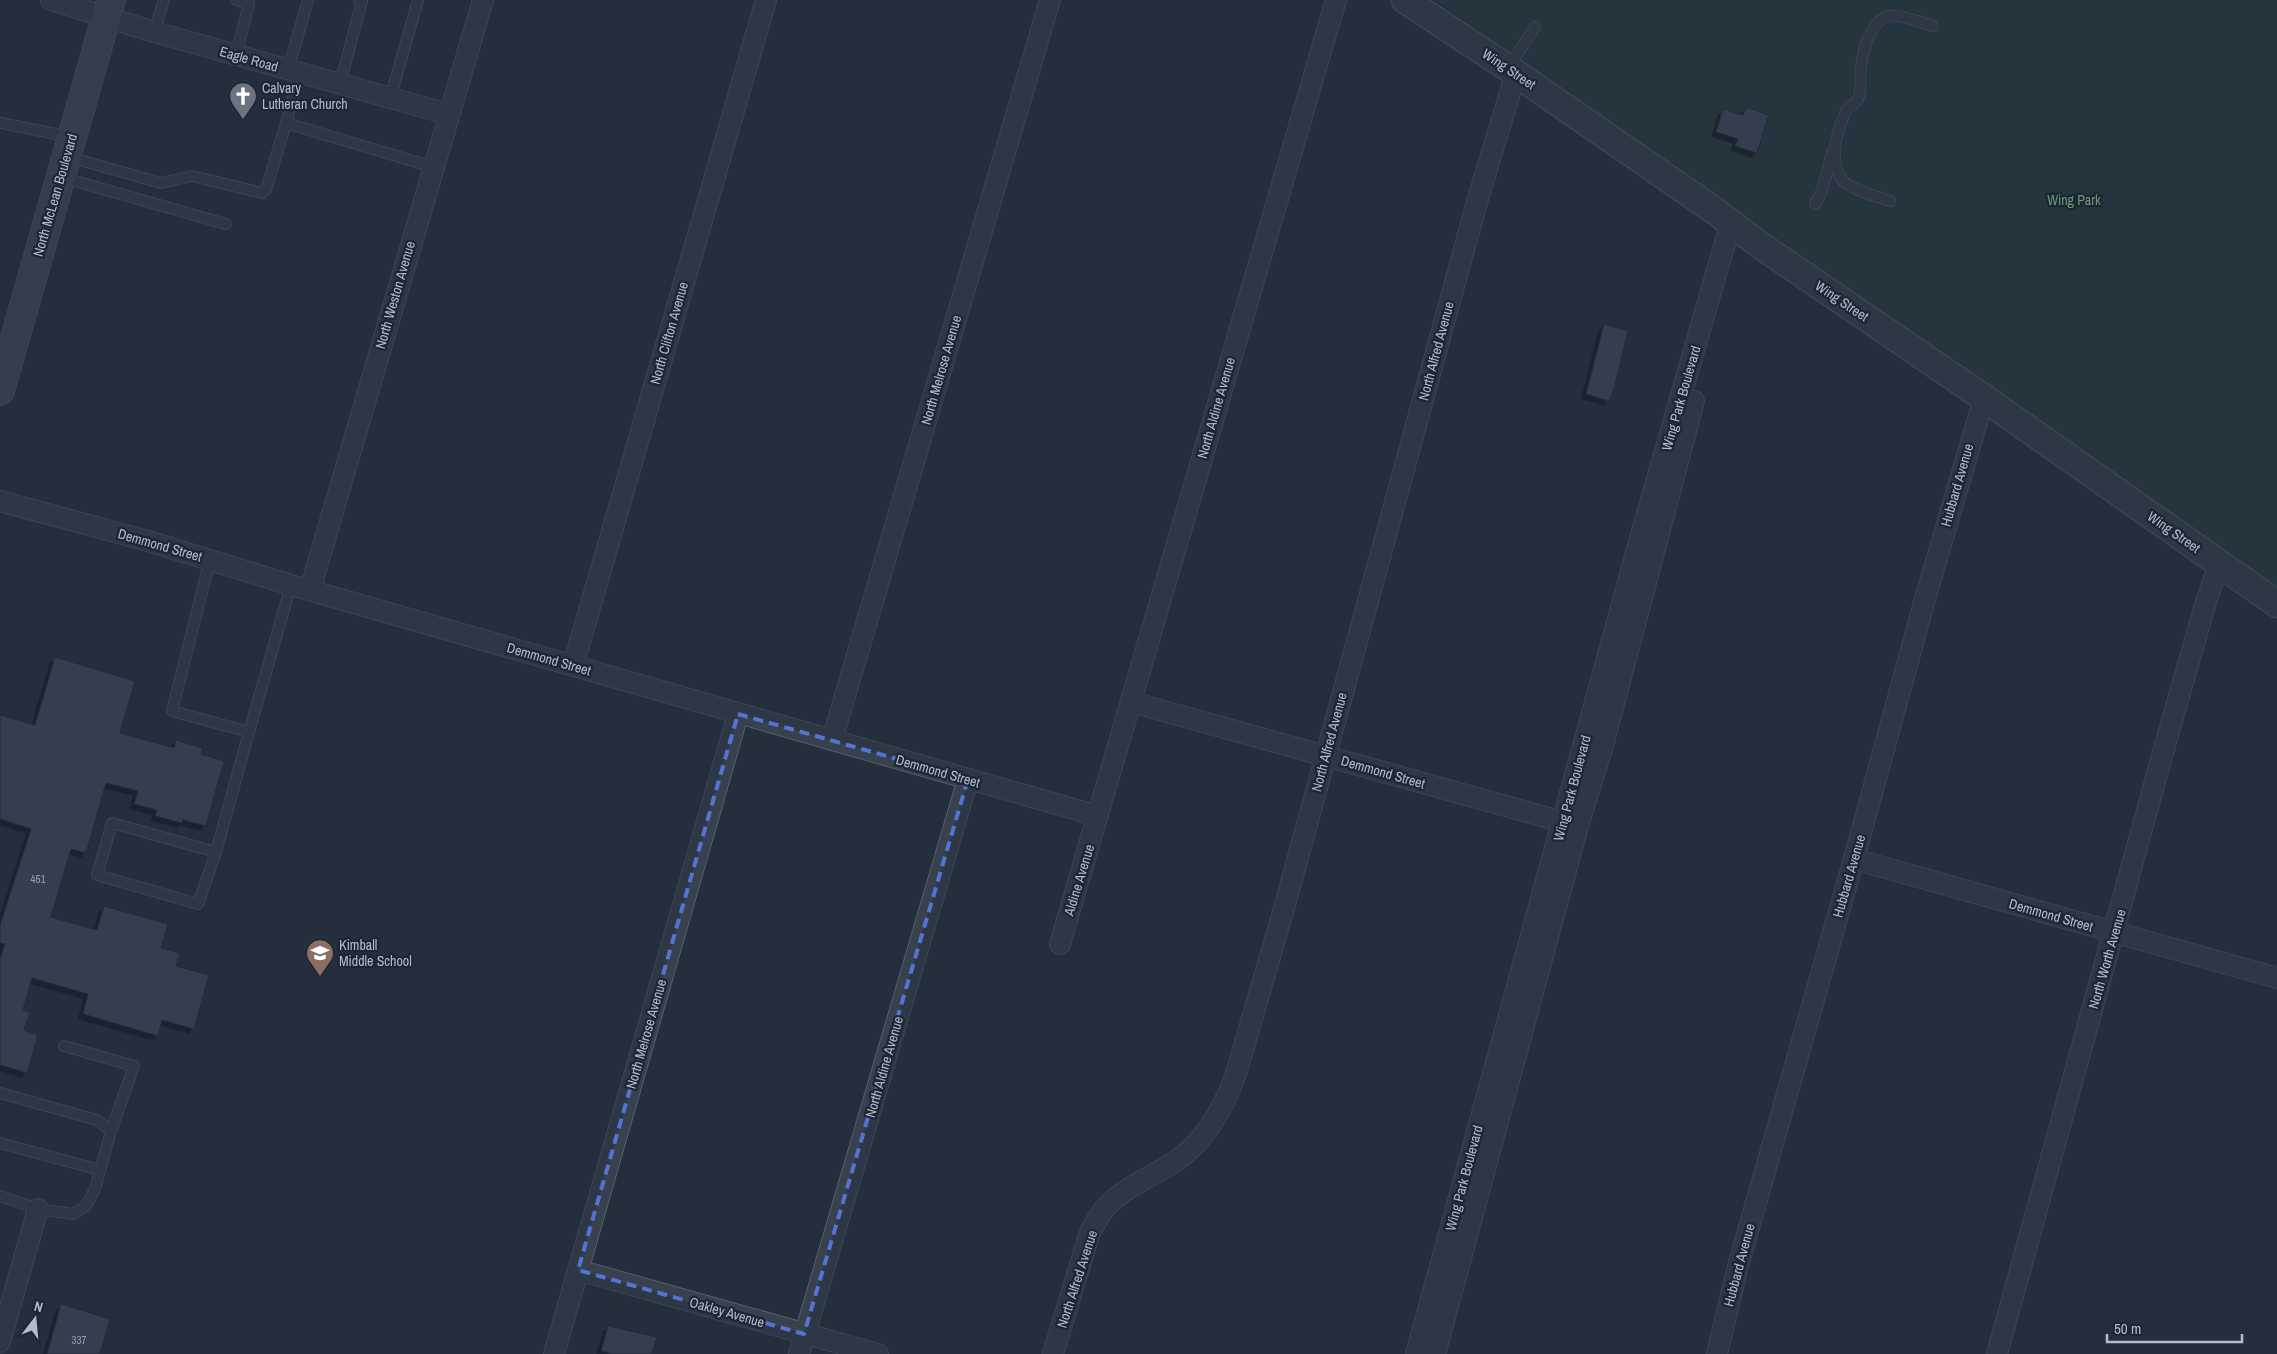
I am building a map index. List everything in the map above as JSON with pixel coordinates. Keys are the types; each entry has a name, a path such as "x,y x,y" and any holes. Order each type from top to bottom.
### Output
{"main road":[{"name":"North McLean Boulevard","path":"0,391 108,9"}],"street":[{"name":"Eagle Road","path":"51,0 108,9 154,32 448,114"},
{"name":"North Weston Avenue","path":"300,587 433,167 483,0"},
{"name":"North Clifton Avenue","path":"573,666 766,0"},
{"name":"North Melrose Avenue","path":"832,740 1050,0"},
{"name":"North Aldine Avenue","path":"1098,816 1336,0"},
{"name":"Wing Street","path":"1405,0 1512,70 2277,604"},
{"name":"North Alfred Avenue","path":"1053,1354 1084,1251 1098,1217 1120,1195 1184,1155 1209,1127 1229,1095 1285,905 1512,70"},
{"name":"Wing Park Boulevard","path":"1416,1354 1570,824 1602,749 1736,226"},
{"name":"Hubbard Avenue","path":"1718,1354 1738,1266 1854,859 1925,599 1984,398"},
{"name":"Demmond Street","path":"0,501 1098,816"},
{"name":"North Worth Avenue","path":"1997,1354 2190,657 2220,564"},
{"name":"Demmond Street","path":"1131,702 1570,824"},
{"name":"North Melrose Avenue","path":"554,1354 738,714"},
{"name":"North Aldine Avenue","path":"799,1354 968,779"},
{"name":"Aldine Avenue","path":"1060,944 1098,816"},
{"name":"Wing Park Boulevard","path":"1435,1354 1570,824"},
{"name":"Demmond Street","path":"1854,859 2277,978"},
{"path":"0,1342 38,1209"},
{"name":"Oakley Avenue","path":"578,1270 878,1354"}],"lane":[{"path":"154,32 164,0"},
{"path":"236,0 249,2 236,55"},
{"path":"65,156 161,183 192,176 262,193 266,190 286,123 308,0"},
{"path":"340,84 361,0"},
{"path":"390,99 418,0"},
{"path":"1815,204 1824,184 1834,141 1846,109 1857,101 1861,67 1870,34 1886,16 1933,26"},
{"path":"1512,70 1535,27"},
{"path":"0,123 65,156 226,224"},
{"path":"286,123 433,167"},
{"path":"1834,141 1836,168 1842,181 1890,201"},
{"path":"1824,184 1842,181"},
{"path":"210,560 172,710 249,732"},
{"path":"216,852 112,823 97,875 198,904 216,852 249,732 300,587"},
{"path":"0,1196 38,1209 73,1214 86,1206 95,1189 111,1131 134,1066 64,1046"},
{"path":"0,1092 98,1120 111,1131"},
{"path":"0,1143 100,1170"}],"highlighted area":[{"path":"738,714 968,779 804,1334 578,1270"}],"green space":[{"name":"Wing Park","path":"1435,0 2277,0 2277,587"}],"building":[{"path":"1746,107 1769,115 1757,153 1735,146 1738,139 1716,132 1723,109 1743,115"},
{"path":"1604,324 1628,331 1614,389 1609,401 1586,394"},
{"path":"55,657 135,681 120,733 174,748 176,740 203,748 201,754 224,761 206,826 183,820 182,823 155,816 157,810 134,804 138,791 106,783 86,853 71,849 51,917 97,930 104,906 168,924 161,948 180,953 176,966 209,975 194,1029 162,1020 158,1036 83,1014 88,994 32,978 23,1010 30,1012 24,1030 38,1035 27,1073 0,1065 0,959 5,944 0,943 0,925 31,829 0,819 0,715 35,725"},
{"path":"61,1304 110,1319 100,1354 47,1354"},
{"path":"608,1326 657,1337 652,1354 611,1354 601,1351"}],"place":[{"name":"Calvary Lutheran Church","path":"243,120"},
{"name":"Kimball Middle School","path":"320,977"}]}
